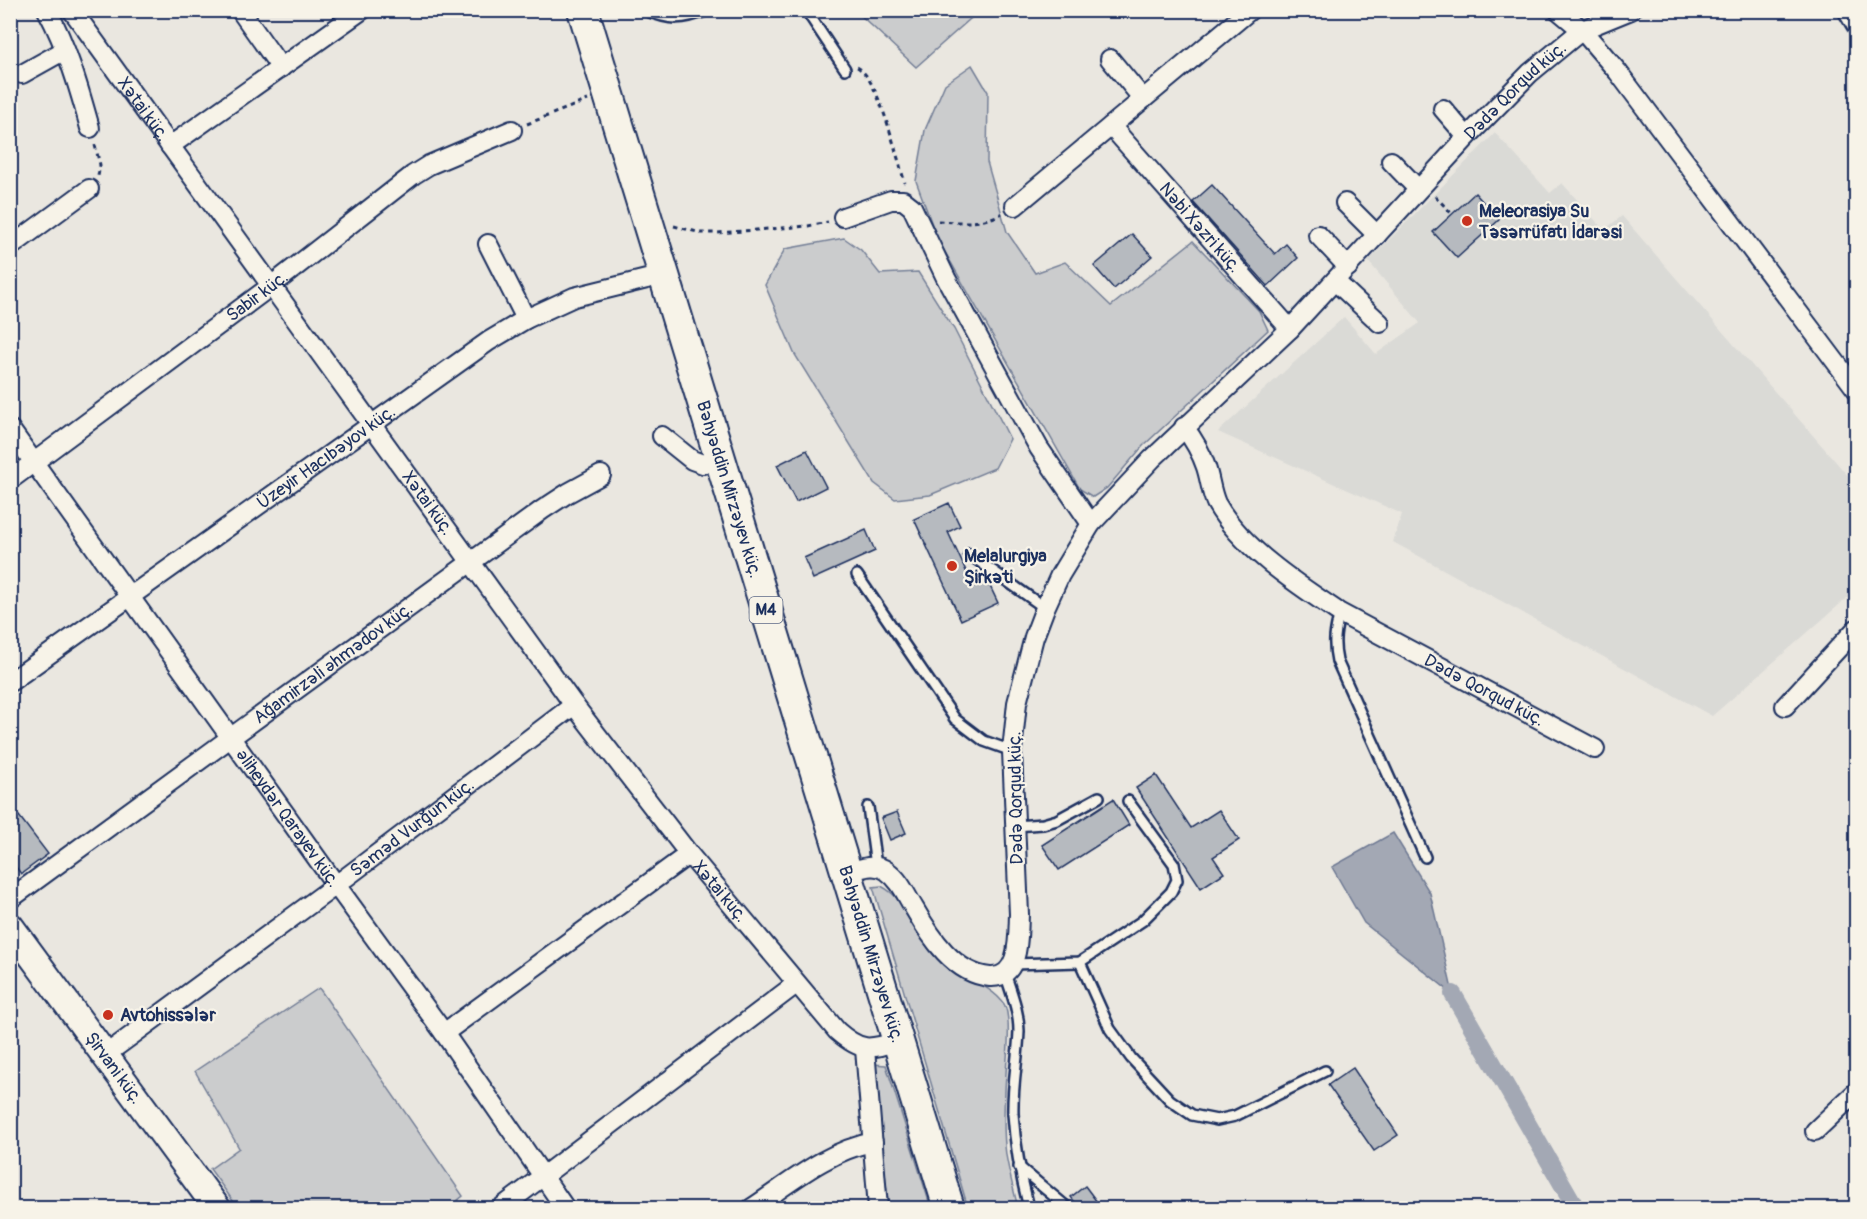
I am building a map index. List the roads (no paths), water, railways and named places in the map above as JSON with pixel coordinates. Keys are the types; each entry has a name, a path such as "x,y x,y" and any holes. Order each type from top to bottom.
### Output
{"highway":[{"name":"Bəhyəddin Mirzəyev küç.","path":"583,10 949,1209"}],"main road":[{"name":"Şirvani küç.","path":"10,926 212,1206"}],"street":[{"path":"47,10 80,91 90,128"},
{"name":"Xətai küç.","path":"72,10 573,705 689,854 796,984 837,1031 857,1046 865,1049"},
{"path":"240,10 280,68"},
{"path":"1015,206 1250,10"},
{"path":"1558,10 1582,30"},
{"path":"1582,30 1595,10"},
{"path":"1582,30 1631,10"},
{"path":"170,146 362,11"},
{"name":"Dədə Qorqud küç.","path":"1009,969 1017,946 1019,914 1012,751 1017,703 1034,637 1060,575 1092,524 1126,485 1184,427 1234,384 1290,329 1421,186 1530,73 1582,30 1618,72 1857,389"},
{"path":"22,74 65,50"},
{"path":"1110,60 1143,99"},
{"path":"1443,109 1467,137"},
{"name":"Nəbi Xəzri küç.","path":"1111,126 1290,329"},
{"name":"Sabir küç.","path":"10,480 271,286 413,175 429,165 512,130"},
{"path":"1391,161 1421,186"},
{"path":"10,247 89,189"},
{"path":"843,217 891,200 903,200 912,207 946,278 1040,448 1092,524"},
{"path":"1345,203 1377,235"},
{"path":"1318,235 1348,267"},
{"path":"488,244 526,319"},
{"name":"Üzeyir Hacıbəyov küç.","path":"10,682 489,341 526,319 574,297 663,275"},
{"path":"1335,281 1380,323"},
{"name":"Dədə Qorqud küç.","path":"1184,427 1197,443 1206,465 1215,501 1229,523 1254,549 1340,613 1595,749"},
{"name":"Əliheydər Qarayev küç.","path":"10,429 444,1032 565,1209"},
{"path":"662,436 692,460 703,464 720,461"},
{"name":"Ağamirzəli Əhmədov küç.","path":"10,899 551,504 601,476"},
{"path":"1785,705 1857,629"},
{"name":"Səməd Vurğun küç.","path":"105,1055 336,885 573,705"},
{"path":"444,1032 689,854"},
{"path":"847,872 876,866 886,870 899,882 938,945 954,961 983,976 995,977 1009,969"},
{"path":"501,1209 796,984"},
{"path":"878,1209 865,1049 898,1041"},
{"path":"1815,1131 1857,1092"},
{"path":"752,1209 832,1156 852,1146 873,1142"}],"lane":[{"path":"645,10 668,18 684,19 708,10"},
{"path":"806,10 843,67"},
{"path":"969,554 1045,608"},
{"path":"857,575 955,719 984,741 1012,751"},
{"path":"1340,613 1335,630 1334,646 1337,661 1425,857"},
{"path":"1015,826 1043,824 1058,820 1099,797"},
{"path":"1029,1209 1019,1167 1013,1113 1014,1067 1019,1032 1009,969 1080,962 1142,921 1171,892 1177,880 1174,864 1128,801"},
{"path":"868,807 876,866"},
{"path":"1080,962 1110,1029 1131,1058 1170,1100 1192,1115 1217,1120 1235,1116 1325,1071"},
{"path":"1019,1167 1068,1209"}],"waterway":[{"path":"1453,994 1576,1208"}],"place":[{"name":"Meleorasiya Su Təsərrüfatı İdarəsi","path":"1467,221"},
{"name":"Melalurgiya Şirkəti","path":"952,566"},
{"name":"Avtohissələr","path":"108,1015"}]}
